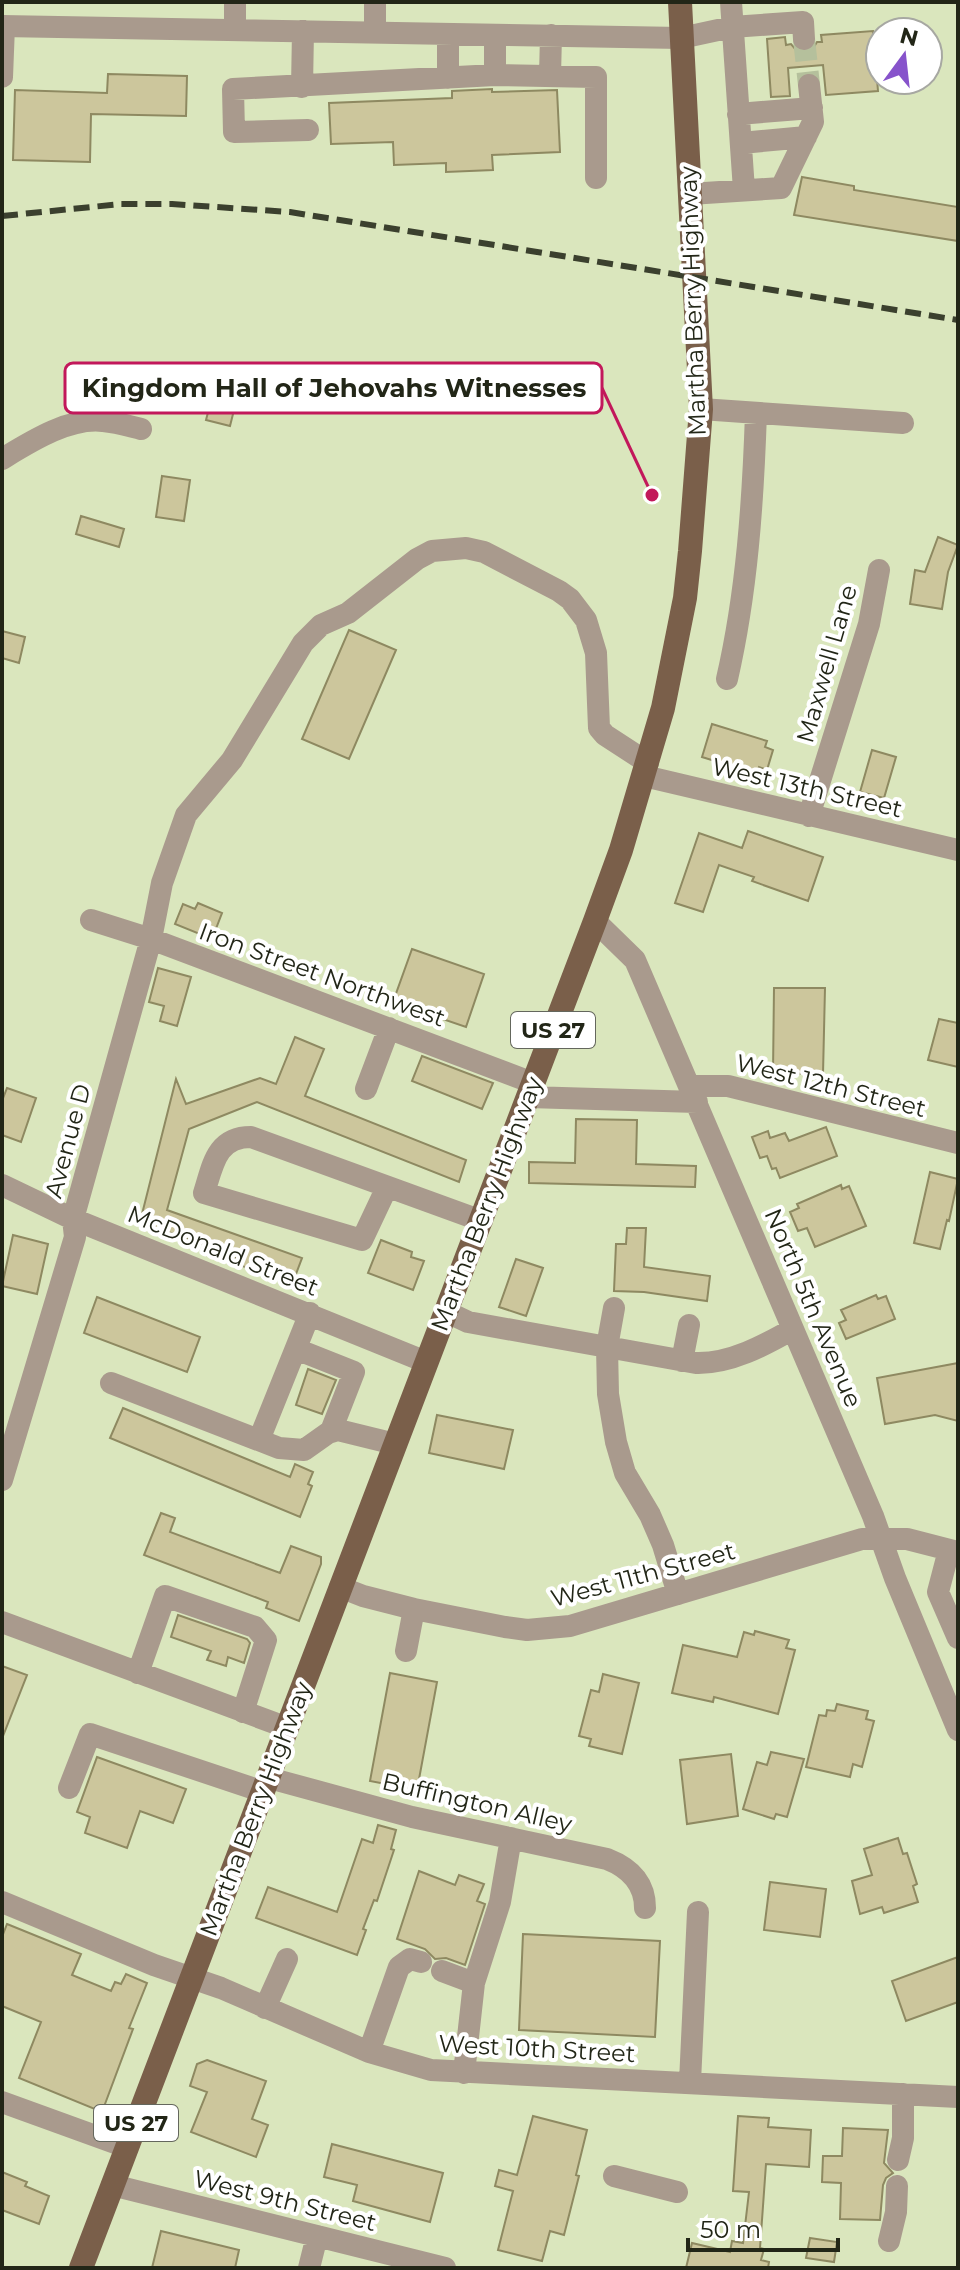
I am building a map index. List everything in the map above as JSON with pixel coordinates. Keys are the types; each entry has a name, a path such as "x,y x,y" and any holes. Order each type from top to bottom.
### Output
{"main road":[{"name":"Martha Berry Highway","path":"81,2268 595,921 621,850 663,708 685,598 701,409 680,2"}],"street":[{"path":"235,2 235,30"},
{"path":"375,2 375,32"},
{"path":"731,2 744,190"},
{"path":"2,77 3,26 681,38 732,27 803,22 804,39"},
{"path":"302,87 303,31"},
{"path":"448,34 448,78"},
{"path":"495,35 495,75"},
{"path":"550,76 551,35"},
{"path":"308,130 234,132 233,89 495,75 596,77 596,178"},
{"path":"690,194 781,188 813,122 809,85"},
{"path":"738,114 812,108"},
{"path":"741,143 806,137"},
{"path":"701,409 903,423"},
{"path":"727,679 736,640 743,583 756,413"},
{"path":"2,459 29,442 75,424 102,421 141,429"},
{"name":"West 13th Street","path":"186,815 232,760 303,643 321,625 348,613 417,559 432,551 475,550 544,581 570,599 586,620 592,636 597,668 599,728 646,769 809,816 958,850"},
{"name":"Maxwell Lane","path":"809,816 869,624 879,570"},
{"name":"Avenue D","path":"2,1480 75,1237 73,1219 151,939 162,883 186,815"},
{"name":"Iron Street Northwest","path":"91,920 151,939 389,1028 531,1090 694,1094"},
{"name":"North 5th Avenue","path":"595,921 635,960 793,1329 958,1730"},
{"path":"366,1089 389,1028"},
{"name":"West 12th Street","path":"694,1094 728,1086 958,1143"},
{"path":"387,1187 362,1240 204,1193 219,1152 227,1141 251,1137 482,1221"},
{"name":"McDonald Street","path":"2,1185 73,1219 426,1362"},
{"path":"614,1308 607,1347 608,1394 616,1442 625,1473 654,1525 678,1594"},
{"path":"447,1312 468,1322 682,1361 709,1363 771,1342 793,1329"},
{"path":"259,1440 310,1313"},
{"path":"682,1361 689,1325"},
{"path":"296,1349 354,1372 331,1431"},
{"path":"111,1383 279,1448 304,1450 331,1431 338,1430 395,1444"},
{"name":"West 11th Street","path":"340,1587 414,1609 527,1630 570,1626 862,1539 907,1539 954,1551"},
{"path":"954,1551 938,1592 958,1638"},
{"path":"138,1673 165,1596 255,1627 266,1640 243,1712"},
{"path":"406,1651 414,1609"},
{"path":"2,1622 288,1728"},
{"name":"Buffington Alley","path":"69,1788 90,1734 266,1785 616,1862 636,1878 645,1892 645,1908"},
{"path":"464,2073 474,1983 500,1902 511,1838"},
{"name":"West 10th Street","path":"2,1902 369,2052 411,2066 464,2073 958,2097"},
{"path":"690,2082 698,1912"},
{"path":"265,2008 287,1959"},
{"path":"369,2052 399,1967 410,1959 474,1983"},
{"path":"898,2160 903,2138 903,2094"},
{"path":"2,2102 126,2147"},
{"path":"614,2176 677,2192"},
{"name":"West 9th Street","path":"112,2185 317,2236 406,2263 445,2268"},
{"path":"889,2241 896,2212 897,2186"},
{"path":"309,2268 317,2236"}],"building":[{"path":"864,32 864,92 826,95 823,65 788,68 790,96 771,97 767,39 785,37 786,45 791,44 797,51 806,53 817,42 822,42 821,35"},
{"path":"108,74 187,76 186,116 91,114 90,162 13,160 15,90 107,93"},
{"path":"492,89 492,92 557,90 560,152 492,155 493,170 446,172 446,163 394,165 393,142 331,144 329,103 452,98 452,91"},
{"path":"802,177 854,186 854,190 958,207 958,241 794,215"},
{"path":"212,397 236,402 230,426 206,420"},
{"path":"162,476 190,480 184,521 156,517"},
{"path":"81,516 124,529 119,547 76,534"},
{"path":"938,537 958,545 948,572 942,609 910,604 915,570 925,572"},
{"path":"349,630 396,650 349,759 302,739"},
{"path":"2,631 25,637 19,663 2,658"},
{"path":"712,724 767,741 765,747 773,750 767,770 759,767 757,774 702,757"},
{"path":"872,750 896,757 884,798 860,792"},
{"path":"748,831 823,857 808,901 752,881 754,877 719,865 703,912 675,903 699,833 742,848"},
{"path":"198,903 222,913 212,939 175,924 183,904 195,909"},
{"path":"412,949 484,974 466,1027 393,1002"},
{"path":"158,968 191,977 177,1026 160,1021 164,1006 149,1002"},
{"path":"774,988 825,988 823,1074 773,1073"},
{"path":"939,1019 958,1023 958,1067 928,1060"},
{"path":"295,1037 324,1049 305,1096 466,1160 459,1182 257,1102 189,1129 167,1210 302,1258 293,1282 255,1267 254,1270 233,1263 236,1256 140,1222 176,1079 186,1104 260,1078 276,1084"},
{"path":"422,1056 493,1083 482,1109 412,1081"},
{"path":"7,1088 36,1098 21,1142 2,1135 2,1101"},
{"path":"576,1119 637,1120 636,1164 696,1166 695,1187 529,1183 529,1162 575,1163"},
{"path":"826,1127 837,1156 780,1178 767,1156 760,1158 752,1137 768,1131 770,1138 785,1133 789,1141"},
{"path":"930,1172 958,1179 940,1249 914,1243"},
{"path":"841,1185 842,1189 849,1186 866,1226 815,1247 807,1228 798,1231 790,1212 799,1208 797,1204"},
{"path":"627,1228 646,1228 644,1267 710,1276 707,1301 614,1291 616,1244 626,1244"},
{"path":"13,1235 48,1244 37,1294 2,1286"},
{"path":"381,1240 412,1252 411,1257 424,1261 413,1290 368,1273"},
{"path":"516,1259 543,1268 526,1316 499,1307"},
{"path":"876,1295 878,1299 886,1296 895,1319 846,1339 839,1323 846,1320 841,1310"},
{"path":"97,1297 200,1337 187,1372 84,1333"},
{"path":"958,1363 958,1421 935,1415 885,1424 877,1378"},
{"path":"308,1369 336,1380 322,1414 296,1405"},
{"path":"123,1408 290,1477 295,1464 313,1472 308,1484 312,1486 300,1517 110,1438"},
{"path":"437,1415 513,1430 504,1469 429,1453"},
{"path":"161,1513 175,1518 170,1532 280,1573 291,1546 321,1557 299,1621 266,1608 268,1602 144,1555"},
{"path":"178,1615 247,1639 250,1643 244,1663 228,1657 226,1666 207,1660 211,1651 171,1637"},
{"path":"755,1631 789,1640 786,1648 795,1650 778,1714 714,1697 713,1702 672,1693 683,1645 737,1657 744,1632 754,1635"},
{"path":"2,1666 27,1675 3,1736 2,1736"},
{"path":"390,1673 437,1682 417,1790 370,1781"},
{"path":"603,1674 639,1683 622,1754 589,1746 591,1739 579,1736 591,1690 599,1692"},
{"path":"837,1704 868,1711 866,1719 874,1721 862,1767 853,1764 850,1777 806,1767 819,1715 826,1716 827,1710 835,1711"},
{"path":"771,1752 804,1759 787,1817 776,1814 774,1819 743,1809 757,1762 767,1765"},
{"path":"731,1754 738,1816 687,1824 680,1760"},
{"path":"97,1757 186,1789 173,1823 140,1811 127,1848 85,1833 90,1817 77,1812"},
{"path":"378,1825 396,1830 391,1849 394,1850 377,1901 374,1900 363,1929 366,1930 357,1955 256,1918 268,1887 337,1912 362,1839 373,1843"},
{"path":"898,1838 903,1854 907,1853 917,1884 913,1886 918,1902 884,1913 882,1907 860,1914 852,1881 872,1875 864,1849"},
{"path":"419,1871 455,1885 459,1875 484,1884 477,1901 485,1904 465,1965 446,1958 435,1959 425,1949 397,1939"},
{"path":"770,1882 826,1889 820,1937 764,1930"},
{"path":"7,1924 81,1954 72,1975 111,1991 115,1982 121,1984 126,1974 147,1983 102,2112 19,2078 41,2022 2,2006 2,1937"},
{"path":"523,1934 660,1941 655,2037 519,2030"},
{"path":"958,1957 958,2002 906,2021 892,1981"},
{"path":"207,2060 266,2081 252,2119 268,2125 256,2157 191,2132 207,2092 190,2086 197,2064"},
{"path":"533,2116 587,2130 564,2235 550,2231 542,2261 498,2250 513,2191 495,2186 499,2170 517,2175"},
{"path":"738,2116 769,2118 768,2127 811,2130 809,2167 766,2164 760,2248 764,2249 761,2260 769,2262 768,2268 686,2268 692,2243 730,2252 732,2241 743,2243 749,2192 733,2191"},
{"path":"843,2128 888,2130 884,2163 893,2173 883,2185 880,2220 840,2219 841,2183 822,2182 823,2156 842,2156"},
{"path":"332,2144 443,2173 430,2222 353,2201 357,2185 324,2177"},
{"path":"2,2172 27,2182 25,2186 49,2196 39,2224 2,2210"},
{"path":"161,2231 239,2250 235,2268 152,2268"},
{"path":"810,2238 837,2242 834,2262 806,2258"}],"tunnel":[{"path":"804,39 809,85"}],"railway":[{"path":"2,216 121,204 172,204 290,212 958,320"}],"place":[{"name":"Kingdom Hall of Jehovahs Witnesses","path":"652,495"}]}
